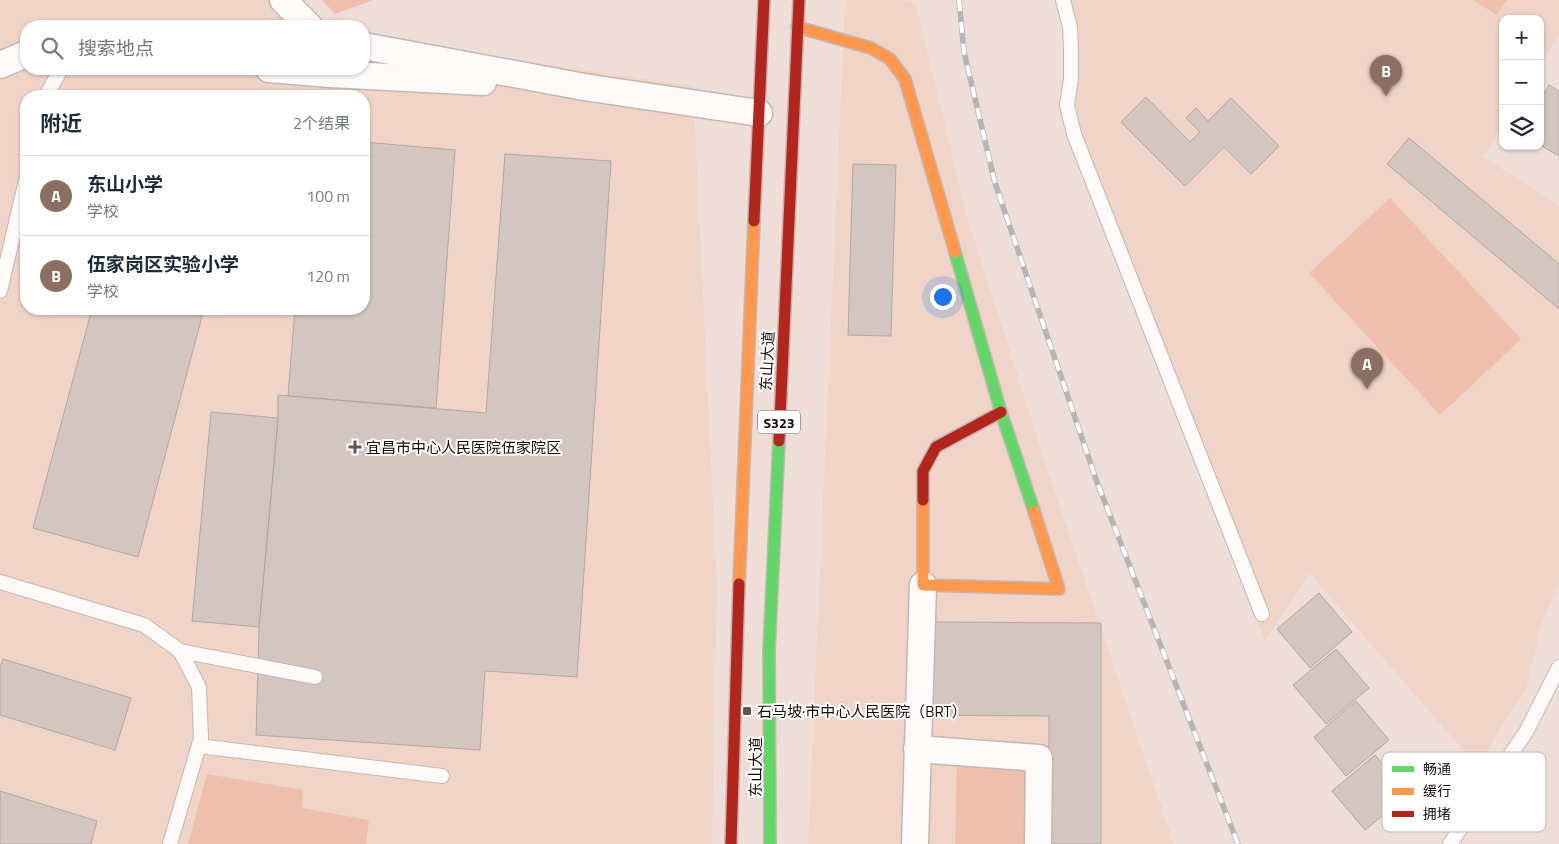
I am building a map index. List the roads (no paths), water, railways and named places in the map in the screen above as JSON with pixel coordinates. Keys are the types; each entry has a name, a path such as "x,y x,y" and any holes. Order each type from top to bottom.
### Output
{"main road":[{"name":"东山大道","path":"731,844 736,649 764,0"},
{"name":"东山大道","path":"770,844 769,650 799,0"},
{"path":"753,6 763,18"},
{"path":"797,27 871,48 890,59 905,79 1001,412 1059,589 923,585 924,471 936,447 1001,412"}],"street":[{"path":"283,0 303,20"},
{"path":"370,47 584,87 759,113"},
{"path":"0,66 20,57"},
{"path":"350,75 584,87"},
{"path":"915,844 923,585"},
{"path":"917,749 1039,758 1038,844"}],"lane":[{"path":"1063,0 1070,26 1071,79 1067,105 1074,134 1262,614"},
{"path":"49,90 58,75"},
{"path":"0,291 20,206"},
{"path":"0,582 144,625 180,651 316,677"},
{"path":"170,844 201,738 199,687 180,651"},
{"path":"1512,752 1526,732 1559,667"},
{"path":"199,746 442,776"},
{"path":"1450,844 1458,832"}],"railway":[{"path":"959,0 964,52 995,183 1097,482 1238,844"}],"place":[{"name":"伍家岗区实验小学","path":"1386,96"},
{"name":"东山小学","path":"1367,389"},
{"name":"宜昌市中心人民医院伍家院区","path":"355,447"},
{"name":"石马坡·市中心人民医院（BRT）","path":"747,711"}]}
